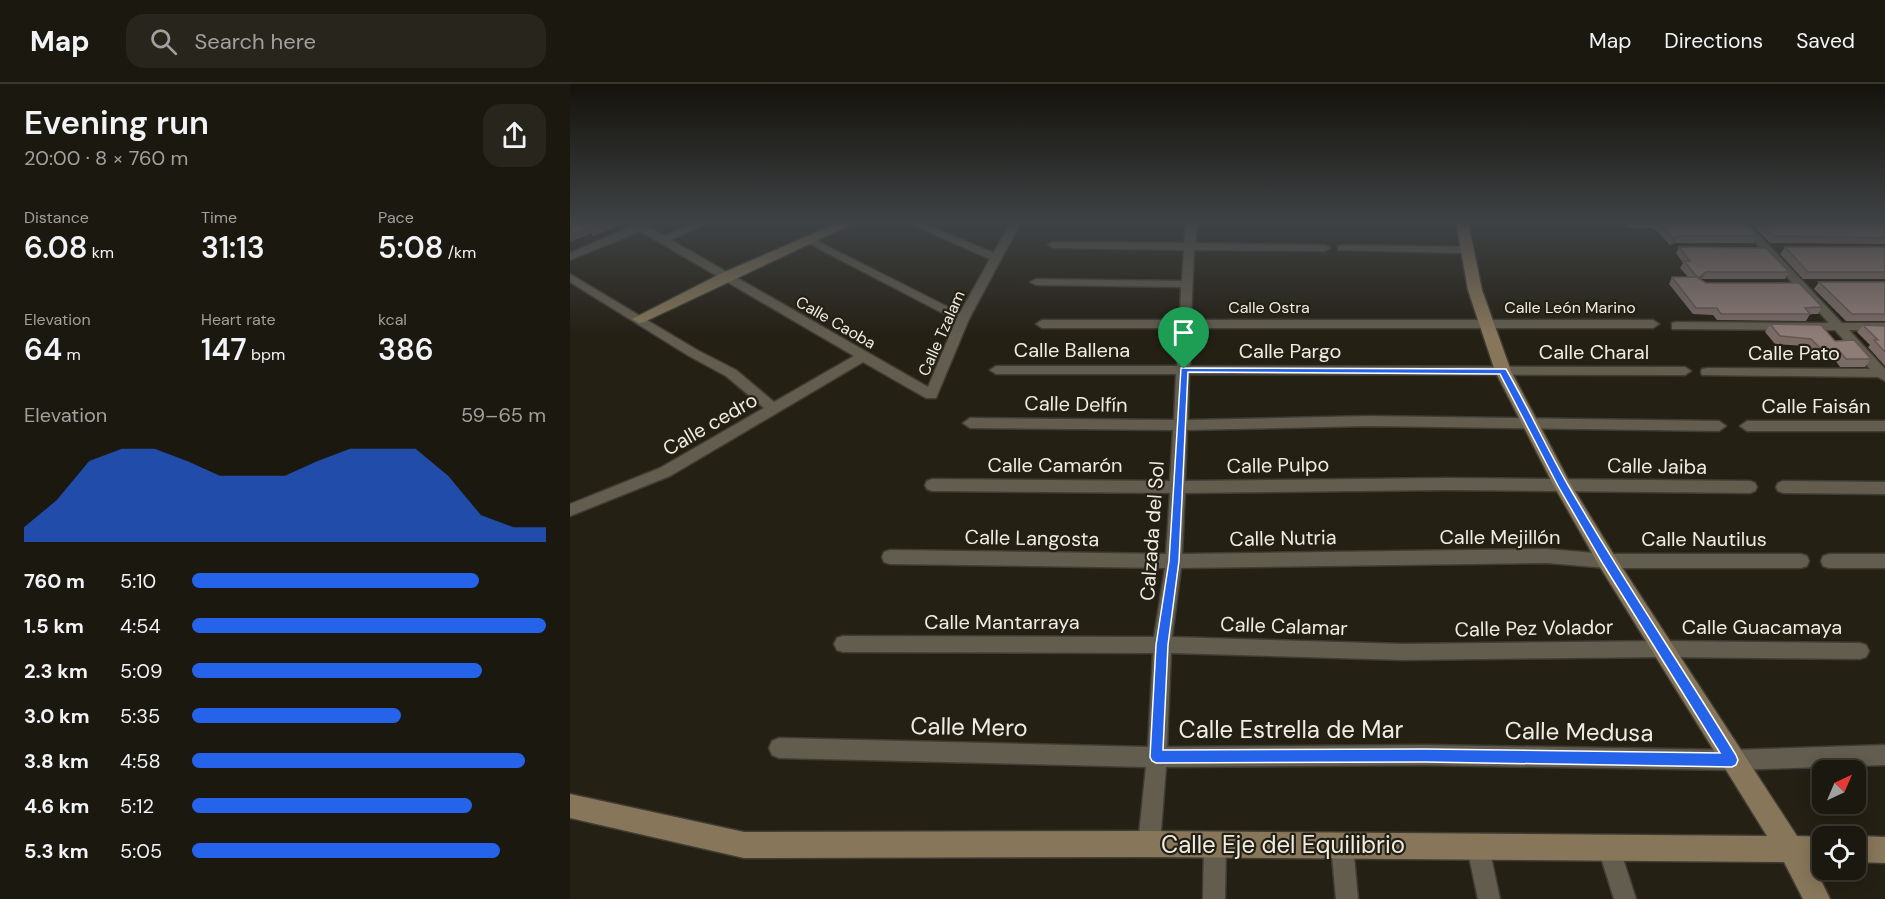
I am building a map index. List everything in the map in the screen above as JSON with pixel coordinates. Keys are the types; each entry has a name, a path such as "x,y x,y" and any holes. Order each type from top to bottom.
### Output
{"street":[{"name":"Calle Caoba","path":"697,260 931,395"},
{"path":"639,319 766,260"},
{"path":"847,260 963,319"},
{"name":"Calle Tzalam","path":"931,395 963,319 993,260"},
{"name":"Calzada del Sol","path":"1149,844 1162,645 1174,561 1188,260"},
{"path":"1468,260 1475,290 1503,371 1563,486 1607,561 1665,649 1732,760 1791,849 1816,899"},
{"path":"1780,260 1793,285 1838,326 1884,374"},
{"path":"570,277 730,373 774,409"},
{"path":"1036,282 1187,284"},
{"path":"1793,285 1820,285"},
{"name":"Calle León Marino","path":"1352,323 1653,324"},
{"name":"Calle Ostra","path":"1042,324 1352,323"},
{"path":"1676,326 1885,327"},
{"name":"Calle cedro","path":"570,510 666,472 862,357"},
{"name":"Calle Pargo","path":"1184,369 1503,371"},
{"name":"Calle Ballena","path":"996,370 1184,369"},
{"name":"Calle Charal","path":"1503,371 1685,371"},
{"name":"Calle Pato","path":"1707,372 1884,374"},
{"name":"Calle Delfín","path":"970,423 1181,425 1369,421 1719,426"},
{"name":"Calle Faisán","path":"1747,426 1885,426"},
{"name":"Calle Pulpo","path":"1177,487 1380,484 1563,486"},
{"name":"Calle Camarón","path":"932,485 1177,487"},
{"name":"Calle Jaiba","path":"1563,486 1750,488"},
{"path":"1783,487 1885,488"},
{"name":"Calle Langosta","path":"890,556 1174,561"},
{"name":"Calle Mejillón","path":"1392,558 1547,556 1607,561"},
{"name":"Calle Nutria","path":"1174,561 1392,558"},
{"name":"Calle Nautilus","path":"1607,561 1801,561"},
{"path":"1829,561 1885,561"},
{"name":"Calle Mantarraya","path":"843,644 1162,645"},
{"name":"Calle Calamar","path":"1162,645 1404,652"},
{"name":"Calle Guacamaya","path":"1665,649 1860,651"},
{"name":"Calle Pez Volador","path":"1404,652 1665,649"},
{"name":"Calle Mero","path":"779,748 1156,757"},
{"name":"Calle Estrella de Mar","path":"1156,757 1425,755"},
{"name":"Calle Medusa","path":"1425,755 1732,760 1885,755"},
{"name":"Calle Eje del Equilibrio","path":"570,806 744,845 1149,844 1812,849"},
{"path":"1214,899 1215,845"},
{"path":"1342,846 1347,899"},
{"path":"1478,847 1489,899"},
{"path":"1609,848 1625,899"},
{"path":"1866,849 1885,850"}],"building":[{"path":"1778,260 1789,272 1706,272 1698,278 1706,283 1799,283 1822,307 1805,308 1810,314 1721,314 1717,308 1696,308 1672,277 1697,277 1684,261"},
{"path":"1797,260 1885,260 1885,272 1808,272"},
{"path":"1819,282 1885,282 1885,314 1852,314"},
{"path":"1770,324 1821,325 1835,341 1854,340 1871,359 1846,359 1841,353 1825,353 1811,339 1780,336"},
{"path":"1863,325 1885,326 1885,352 1874,340 1878,340"}],"route":[{"path":"1184,369 1503,371 1563,486 1607,561 1665,649 1732,760 1425,755 1156,757 1162,645 1174,561 1184,369"}]}
